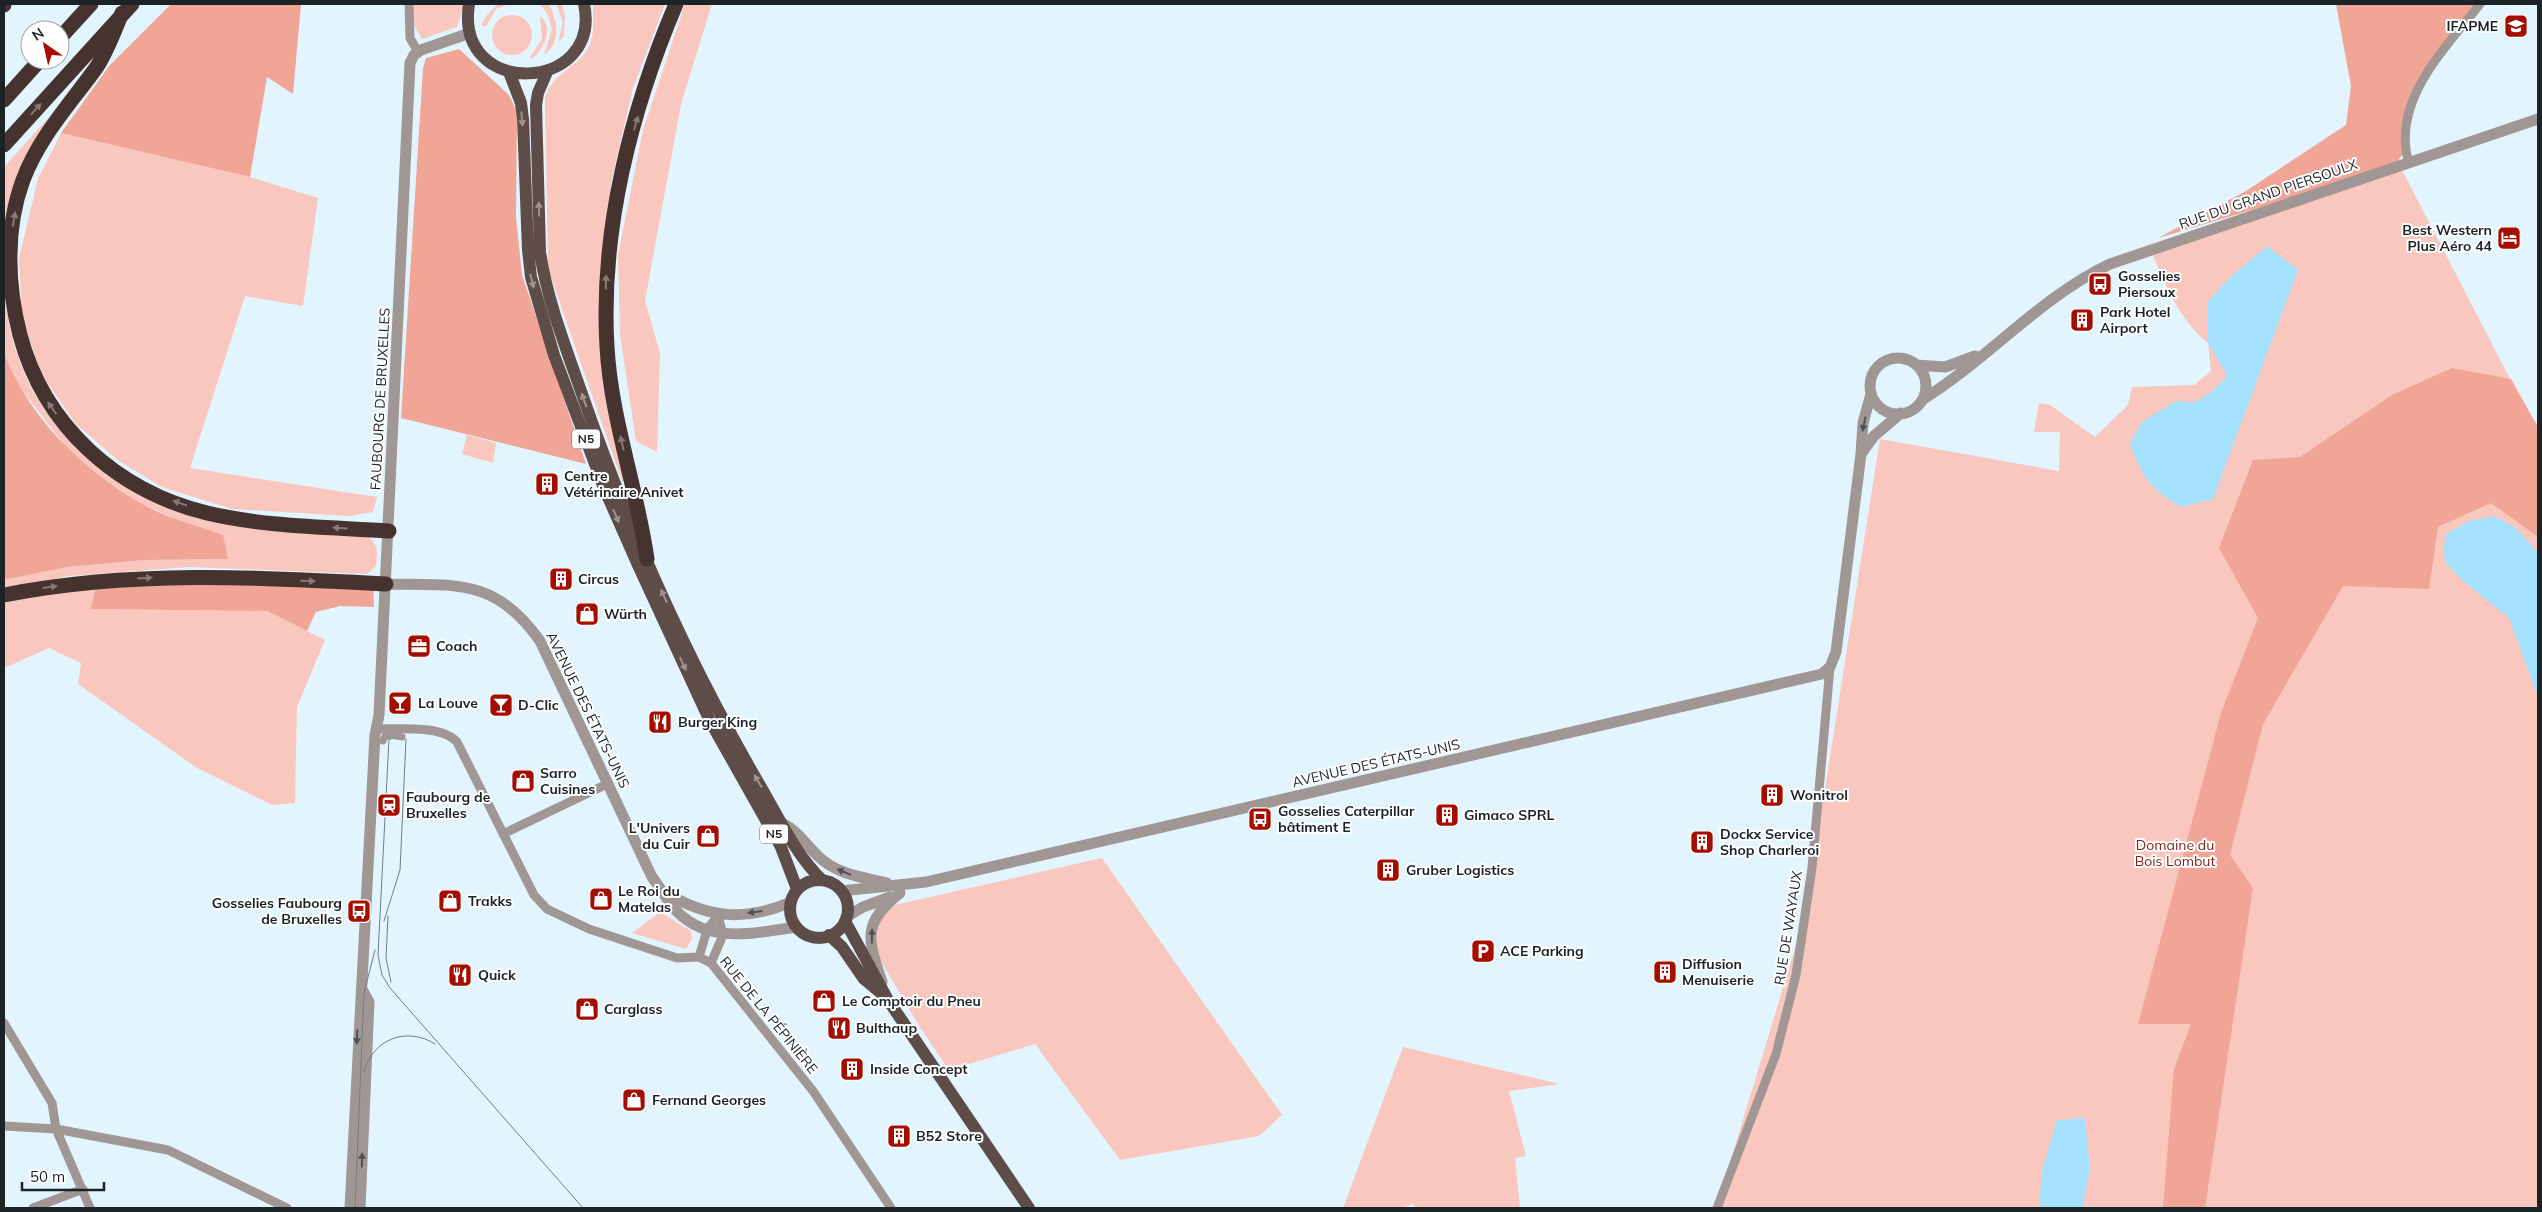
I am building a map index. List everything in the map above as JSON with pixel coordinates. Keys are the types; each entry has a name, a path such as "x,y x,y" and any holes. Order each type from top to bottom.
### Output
{"highway":[{"path":"70,27 91,4"},
{"path":"648,559 642,519 614,405 606,348 606,278 614,211 630,144 650,71 676,4"},
{"path":"4,145 127,8"},
{"path":"127,8 98,66 44,137 23,180 14,215 10,253 11,286 16,320 27,360 44,394 72,435 103,463 132,483 164,498 207,513 267,523 389,531"},
{"path":"4,100 31,70"},
{"path":"4,595 97,581 181,576 386,584"}],"main road":[{"path":"469,4 470,33 475,45 485,58 509,72 534,75 547,72 561,64 572,54 580,41 585,27 584,4"},
{"name":"N5","path":"509,72 521,103 523,119 528,250 531,277 554,355 604,488 646,583 710,721 781,847 797,889"},
{"name":"N5","path":"547,72 538,93 535,118 540,252 543,274 589,416 648,559 722,718 807,865 822,880 833,884 842,891"},
{"path":"822,880 806,883 797,889 791,902 790,914 797,927 812,936 829,936 838,930 845,919 846,901 842,891"},
{"path":"845,919 888,1000 1029,1208"},
{"path":"829,936 842,947 864,979 888,1000"}],"street":[{"path":"408,4 410,38 418,52 470,33"},
{"path":"2408,163 2404,135 2410,108 2420,84 2480,4"},
{"name":"FAUBOURG DE BRUXELLES","path":"350,1208 359,1002 362,989 376,729 380,715 410,71 412,59 418,52"},
{"name":"RUE DU GRAND PIERSOULX","path":"1922,400 1952,381 1984,352 2086,277 2110,264 2538,119"},
{"name":"RUE DU GRAND PIERSOULX","path":"1916,365 1945,367 1955,365 1984,352"},
{"path":"1830,667 1836,652 1861,454 1863,423 1872,394 1871,378 1880,364 1896,358 1907,359 1916,365 1925,377 1926,385 1922,400 1913,409 1901,413 1874,436 1861,454"},
{"path":"1872,394 1883,409 1901,413"},
{"name":"AVENUE DES ÉTATS-UNIS","path":"386,584 448,585 472,588 491,595 512,608 526,622 540,641 652,877 680,913 707,930 723,935 797,927"},
{"name":"AVENUE DES ÉTATS-UNIS","path":"842,891 891,884 926,882 1815,676 1830,667"},
{"name":"RUE DE WAYAUX","path":"1717,1208 1761,1099 1776,1054 1796,974 1812,868 1830,667"},
{"name":"RUE DE LA PÉPINIÈRE","path":"376,729 437,731 451,735 458,742 534,895 547,909 589,929 677,958 699,957 712,963 813,1091 891,1208"},
{"path":"382,742 385,736 402,737"},
{"path":"503,834 607,784"},
{"path":"782,823 793,828 820,858 841,872 891,884"},
{"name":"AVENUE DES ÉTATS-UNIS","path":"845,919 863,907 926,882"},
{"name":"AVENUE DES ÉTATS-UNIS","path":"664,893 685,904 718,915 771,910 791,902"},
{"path":"888,1000 873,953 872,927 882,908 900,893"},
{"path":"699,957 707,930 718,915"},
{"path":"712,963 723,935 718,915"},
{"name":"FAUBOURG DE BRUXELLES","path":"360,1208 369,1002 362,989"},
{"path":"4,1023 52,1103 56,1129 90,1208"},
{"path":"4,1126 56,1129 168,1150 287,1208"},
{"path":"33,1208 83,1188"}],"green space":[{"path":"409,4 464,4 457,27 422,39 408,14"},
{"path":"498,4 509,4 496,9 487,25 483,27 482,24 487,15"},
{"path":"540,4 548,4 550,6 556,26 553,44 544,55 552,29 548,15"},
{"path":"556,4 562,4 565,16 564,36 558,42 563,22"},
{"path":"593,4 665,4 633,88 611,182 601,289 626,479 622,481 548,269 545,99 553,83 579,60 589,46 593,30"},
{"path":"685,4 712,4 681,104 645,301 660,353 657,452 636,441 620,335 618,255 643,130"},
{"path":"512,15 526,21 532,35 526,49 512,55 498,49 492,35 498,21"},
{"path":"540,16 547,26 546,38 540,50 532,59 530,57 542,39"},
{"path":"49,117 21,170 4,246 4,167"},
{"path":"61,133 250,177 318,198 303,306 245,296 190,468 377,497 373,512 349,516 232,509 162,487 119,461 76,424 41,374 22,316 19,258 38,179"},
{"name":"Domaine du Bois Lombut","path":"2400,166 2538,433 2538,1208 1716,1208 1805,916 1880,439 2059,471 2060,432 2034,432 2039,403 2050,405 2095,437 2128,405 2132,387 2194,385 2211,371 2208,343 2180,312 2167,288 2151,250"},
{"path":"4,280 7,314 25,375 40,403 58,428 80,451 105,471 155,502 195,517 259,527 365,534 375,544 376,566 367,574 190,567 69,576 4,590 4,580 67,567 145,560 227,559 171,517 138,502 104,479 70,452 14,380 4,353"},
{"path":"467,435 496,443 493,463 462,454"},
{"path":"97,581 92,609 267,611 325,640 297,707 295,803 272,805 197,768 78,684 81,663 49,648 4,668 4,598"},
{"path":"1102,858 1282,1115 1259,1136 1120,1160 1035,1044 949,1070 921,1029 872,946 882,908"},
{"path":"660,912 691,931 692,939 686,949 632,933"},
{"path":"1403,1047 1560,1084 1509,1091 1526,1156 1515,1158 1520,1208 1415,1208 1413,1204 1402,1208 1343,1208"}],"shaded area":[{"path":"171,4 301,4 293,94 267,77 250,177 61,133 110,65"},
{"path":"2336,4 2480,4 2420,83 2405,151 2393,168 2158,238 2246,191 2346,125 2351,86"},
{"path":"459,49 509,95 517,112 516,217 522,275 586,464 401,418 423,68 426,58"},
{"path":"4,353 14,376 27,398 58,438 76,456 116,487 147,507 223,535 228,559 145,560 67,567 4,580"},
{"path":"2452,368 2511,379 2538,427 2538,537 2491,503 2438,527 2429,589 2343,586 2263,724 2230,855 2253,888 2205,1208 2163,1208 2174,1069 2191,1024 2138,1024 2221,713 2258,618 2219,548 2253,460 2300,457 2392,395"},
{"path":"97,581 373,584 374,607 340,606 316,612 307,631 267,611 91,609"}],"water":[{"path":"2267,246 2298,270 2213,499 2181,507 2154,488 2148,481 2130,443 2142,422 2177,401 2196,402 2225,379 2226,373 2208,343 2207,303 2226,281"},
{"path":"2494,516 2517,529 2538,553 2538,697 2509,618 2463,581 2445,562 2444,547 2446,534 2469,521"},
{"path":"2085,1118 2090,1170 2082,1208 2039,1208 2042,1171 2057,1120"}],"tram line":[{"path":"389,739 378,955 382,975 390,988 583,1208"},
{"path":"384,921 400,870 406,739"},
{"path":"388,916 386,958 391,982"},
{"path":"355,1208 364,993 375,950"},
{"path":"364,1071 368,1060 375,1051 392,1039 413,1036 435,1044"}],"place":[{"name":"IFAPME","path":"2516,26"},
{"name":"Best Western Plus Aéro 44","path":"2509,238"},
{"name":"Gosselies Piersoux","path":"2100,284"},
{"name":"Park Hotel Airport","path":"2082,320"},
{"name":"Centre Vétérinaire Anivet","path":"547,484"},
{"name":"Circus","path":"561,579"},
{"name":"Würth","path":"587,614"},
{"name":"Coach","path":"419,646"},
{"name":"La Louve","path":"400,703"},
{"name":"D-Clic","path":"501,705"},
{"name":"Burger King","path":"660,722"},
{"name":"Sarro Cuisines","path":"523,781"},
{"name":"Wonitrol","path":"1772,795"},
{"name":"Faubourg de Bruxelles","path":"389,805"},
{"name":"Gimaco SPRL","path":"1447,815"},
{"name":"Gosselies Caterpillar bâtiment E","path":"1260,819"},
{"name":"L'Univers du Cuir","path":"708,836"},
{"name":"Dockx Service Shop Charleroi","path":"1702,842"},
{"name":"Gruber Logistics","path":"1388,870"},
{"name":"Le Roi du Matelas","path":"601,899"},
{"name":"Trakks","path":"450,901"},
{"name":"Gosselies Faubourg de Bruxelles","path":"359,911"},
{"name":"ACE Parking","path":"1483,951"},
{"name":"Diffusion Menuiserie","path":"1665,972"},
{"name":"Quick","path":"460,975"},
{"name":"Le Comptoir du Pneu","path":"824,1001"},
{"name":"Carglass","path":"587,1009"},
{"name":"Bulthaup","path":"839,1028"},
{"name":"Inside Concept","path":"852,1069"},
{"name":"Fernand Georges","path":"634,1100"},
{"name":"B52 Store","path":"899,1136"}]}
